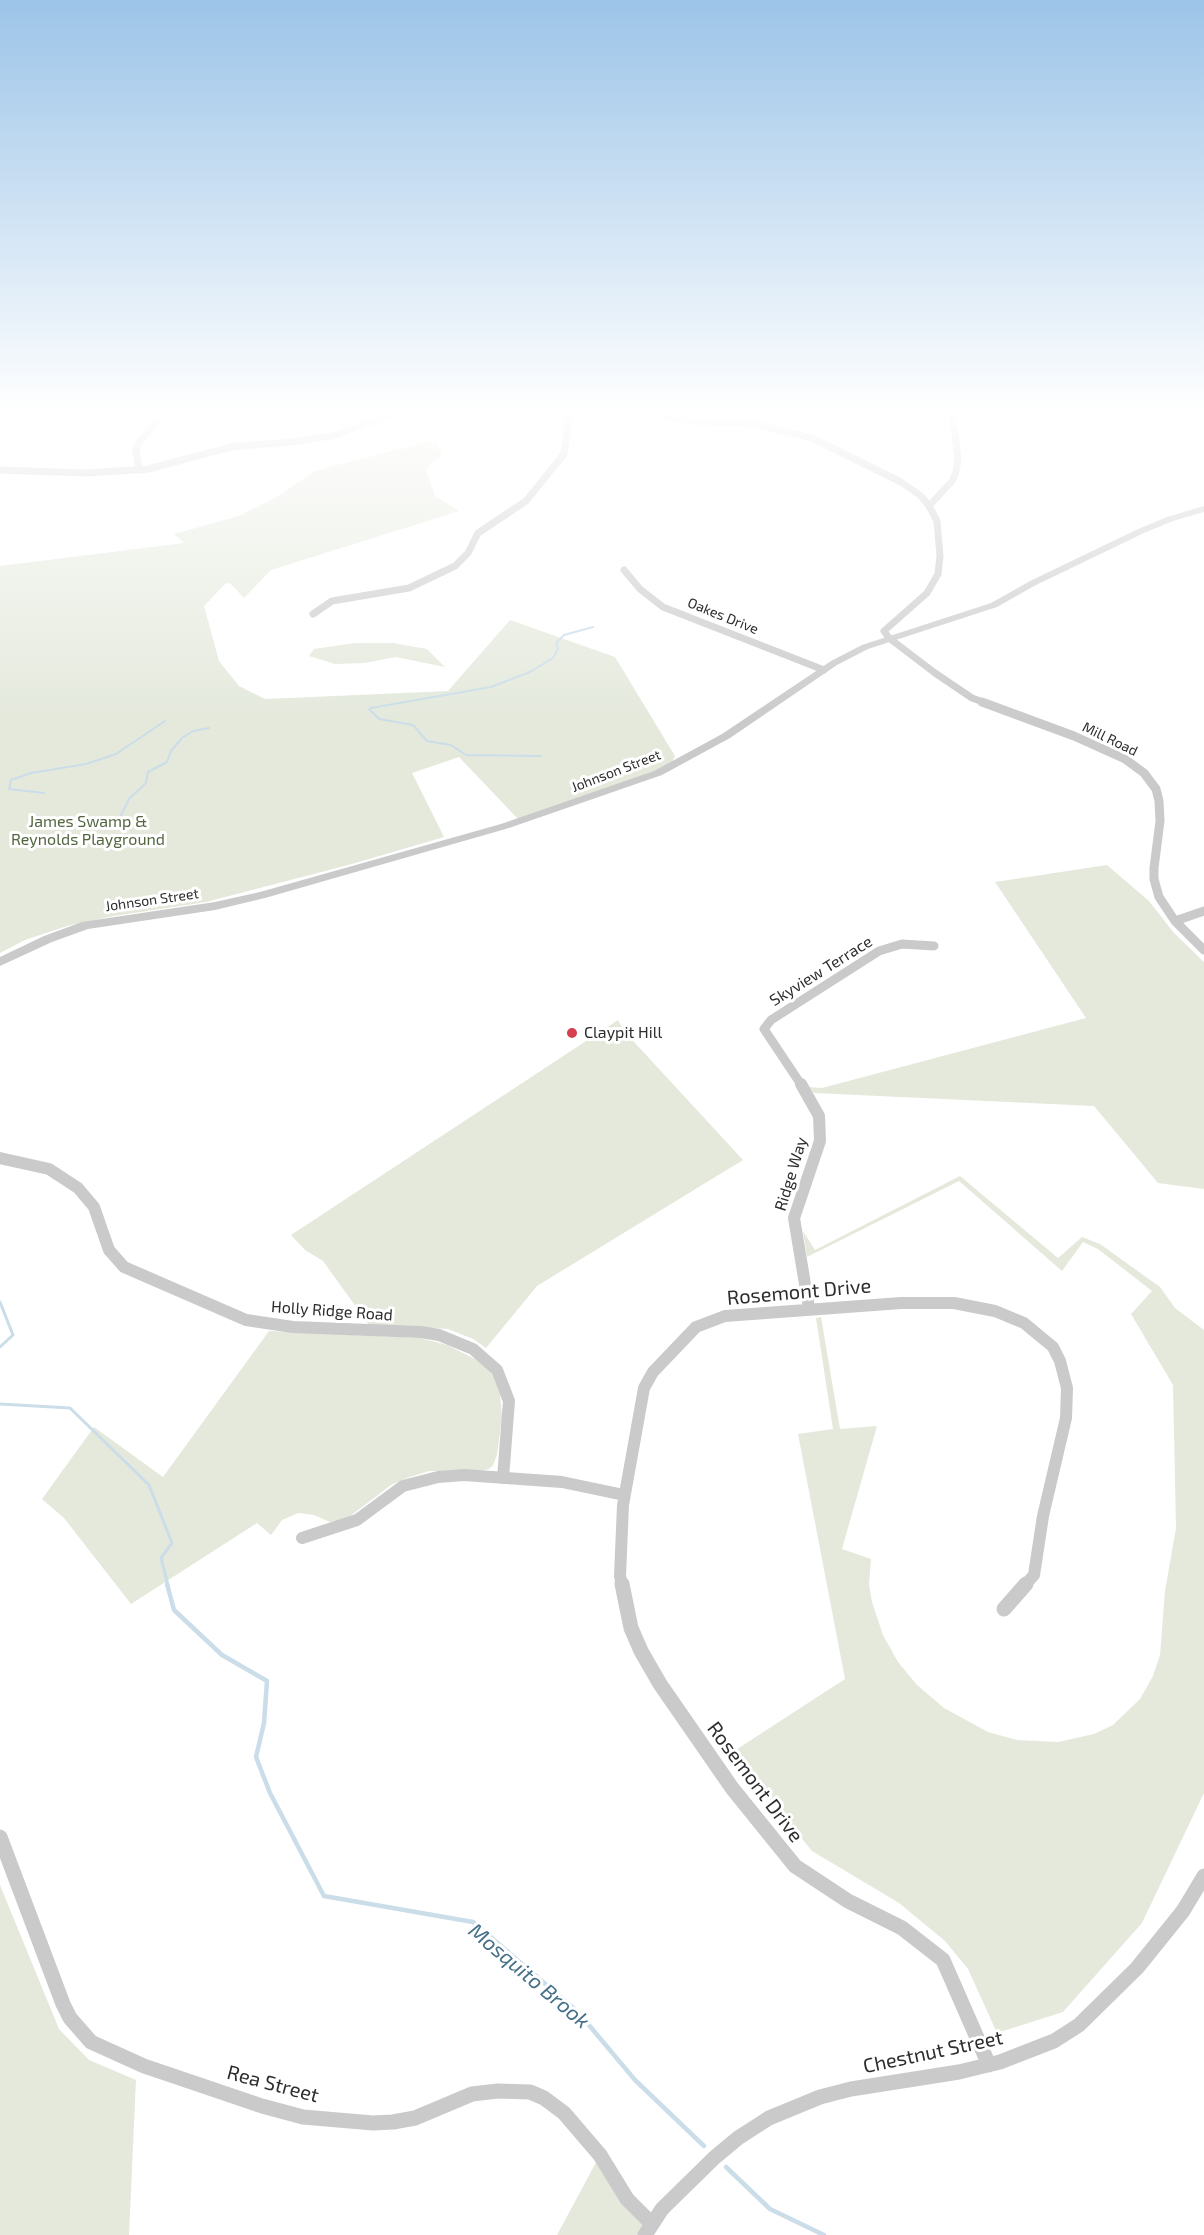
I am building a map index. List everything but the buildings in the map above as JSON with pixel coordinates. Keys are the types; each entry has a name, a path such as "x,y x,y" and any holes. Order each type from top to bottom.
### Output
{"street":[{"path":"313,614 332,601 409,588 455,566 468,553 478,533 508,513"},
{"path":"889,638 884,631 927,593 938,574 940,556 937,521 933,513"},
{"name":"Johnson Street","path":"0,962 48,939 86,925 215,906 261,895 505,826 658,773 765,711 824,670 864,647 994,605 1033,583 1141,531 1189,513"},
{"name":"Oakes Drive","path":"624,570 640,590 663,607 824,670"},
{"path":"896,622 911,632"},
{"name":"Mill Road","path":"889,638 972,698 1074,736 1125,759 1144,773 1156,789 1159,801 1154,879 1160,897 1175,921 1204,950"},
{"path":"1175,921 1204,911"},
{"name":"Skyview Terrace","path":"764,1029 771,1020 879,951 902,944 934,946"},
{"name":"Ridge Way","path":"764,1029 774,1047 810,1095 819,1116 820,1141 794,1218 809,1308"},
{"name":"Holly Ridge Road","path":"0,1158 49,1169 78,1188 94,1207 109,1250 124,1267 170,1289 246,1320 293,1327 421,1332 439,1335 473,1349 497,1370 509,1401 503,1478"},
{"name":"Rosemont Drive","path":"989,2065 943,1960 902,1928 848,1901 795,1866 732,1788 648,1666 631,1628 620,1576 624,1495 633,1433 644,1388 653,1372 696,1327 725,1316 809,1308 932,1302 977,1306 1024,1323 1053,1347 1067,1388 1066,1418 1043,1516 1034,1575 1004,1609"},
{"path":"302,1538 357,1520 403,1486 422,1480 464,1475 562,1482 624,1495"},
{"name":"Rea Street","path":"0,1837 63,2004 70,2018 91,2042 144,2066 262,2106 303,2117 373,2123 393,2122 415,2118 472,2094 506,2091 530,2092 544,2098 564,2113 600,2155 648,2229"},
{"name":"Chestnut Street","path":"648,2229 686,2185 738,2138 769,2118 820,2097 851,2089 989,2065 1054,2041 1079,2025 1137,1968 1183,1911 1204,1876"}],"green space":[{"name":"James Swamp & Reynolds Playground","path":"244,513 452,513 271,570 244,598 230,583 225,584 204,606 219,661 239,686 265,699 448,691 510,620 615,657 675,756 671,764 655,773 518,819 459,757 412,773 444,837 352,864 206,902 114,916 67,926 25,940 0,953 0,566 184,543 174,534"},
{"path":"355,643 393,643 427,649 445,667 396,657 364,663 335,664 309,656 314,649"},
{"path":"1107,865 1149,901 1174,933 1204,962 1204,1189 1158,1183 1094,1106 814,1093 809,1087 822,1088 1086,1018 995,882"},
{"path":"618,1020 624,1031 743,1160 537,1286 486,1348 473,1339 448,1329 369,1325 323,1261 305,1250 291,1235"},
{"path":"960,1176 1058,1258 1082,1237 1100,1244 1160,1287 1175,1308 1204,1330 1204,1793 1142,1923 1063,2012 997,2033 968,1969 945,1941 899,1903 812,1851 731,1753 845,1679 798,1434 833,1429 816,1318 821,1317 840,1429 877,1426 842,1549 871,1559 869,1584 872,1602 883,1635 898,1662 917,1685 944,1708 988,1732 1017,1740 1058,1742 1094,1734 1113,1725 1140,1699 1153,1676 1160,1655 1165,1591 1176,1528 1173,1385 1131,1314 1152,1291 1098,1249 1083,1242 1062,1271 959,1181 807,1257 803,1231 815,1250"},
{"path":"269,1331 420,1338 447,1345 479,1361 491,1372 500,1394 502,1417 497,1455 493,1465 489,1469 480,1471 429,1471 407,1478 391,1485 349,1517 338,1521 330,1522 314,1515 298,1513 282,1520 271,1535 257,1523 131,1604 64,1518 42,1499 94,1427 163,1477"},
{"path":"0,1885 59,2029 89,2060 136,2080 129,2235 0,2235"},
{"path":"600,2155 651,2223 645,2235 557,2235"}],"waterway":[{"path":"371,708 491,687 530,672 553,658 558,649 556,643 564,635 593,627"},
{"path":"369,709 379,719 413,725 427,741 451,745 466,755 541,756"},
{"path":"44,793 9,789 11,780 31,773 86,764 116,754 165,721"},
{"path":"131,830 121,815 129,799 146,783 148,772 167,762 171,751 182,738 193,731 209,728"},
{"name":"Mosquito Brook","path":"0,1302 13,1335 0,1347"},
{"name":"Mosquito Brook","path":"0,1404 70,1408 149,1485 172,1543 161,1558 168,1585"},
{"name":"Mosquito Brook","path":"167,1584 174,1610 222,1655 267,1681 264,1723 256,1757 270,1793 324,1896 473,1922 578,2012 635,2080 704,2146"},
{"name":"Mosquito Brook","path":"726,2167 770,2209 824,2235"}],"place":[{"name":"Claypit Hill","path":"572,1033"}]}
